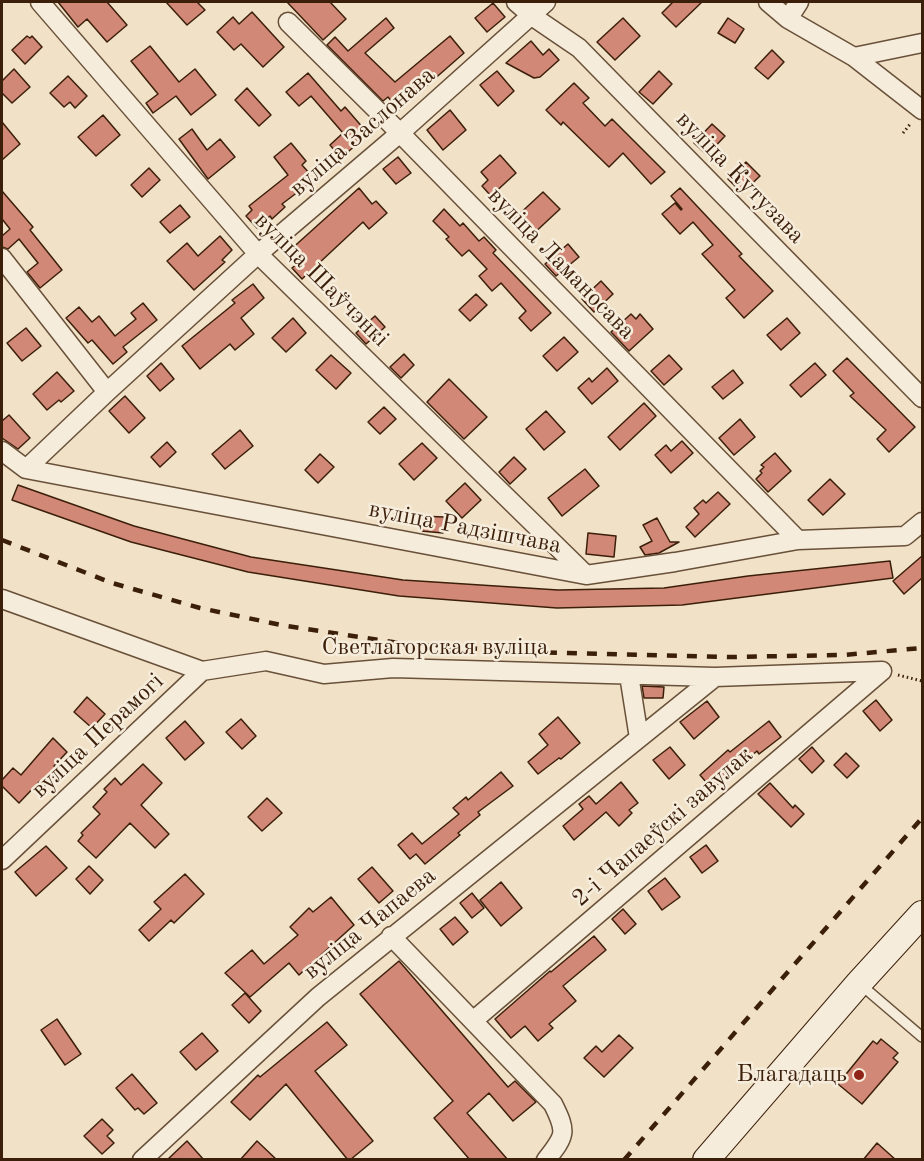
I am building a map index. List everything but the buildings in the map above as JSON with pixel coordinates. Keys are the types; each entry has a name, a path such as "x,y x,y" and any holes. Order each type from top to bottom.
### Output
{"main road":[{"path":"706,1160 859,983 922,914"}],"street":[{"name":"вуліца Шаўчэнкі","path":"40,2 258,254 586,575"},
{"name":"вуліца Кутузава","path":"516,2 532,16 579,48 922,398"},
{"name":"вуліца Заслонава","path":"26,468 258,254 400,133 546,2"},
{"path":"768,2 788,19 854,57 922,110"},
{"path":"788,19 800,2"},
{"name":"вуліца Ламаносава","path":"288,22 400,133 798,540"},
{"path":"854,57 922,43"},
{"path":"2,258 107,392"},
{"name":"вуліца Радзішчава","path":"2,451 26,468 586,575 798,540 905,536 922,522"},
{"name":"Светлагорская вуліца","path":"2,599 202,671 266,661 324,674 393,668 715,677 882,671"},
{"name":"вуліца Перамогі","path":"2,860 202,671"},
{"name":"2-і Чапаеўскі завулак","path":"474,1020 882,671"},
{"path":"629,675 639,738"},
{"name":"вуліца Чапаева","path":"142,1160 318,997 715,677"},
{"path":"392,936 553,1104 562,1122 562,1139 546,1160"}],"lane":[{"path":"859,983 922,1037"}],"path":[{"path":"882,671 922,681"}],"railway":[{"path":"2,540 112,583 200,608 281,625 405,644 529,652 731,657 843,655 922,648"},
{"path":"624,1160 922,818"}],"place":[{"name":"Благадаць","path":"859,1075"}]}
